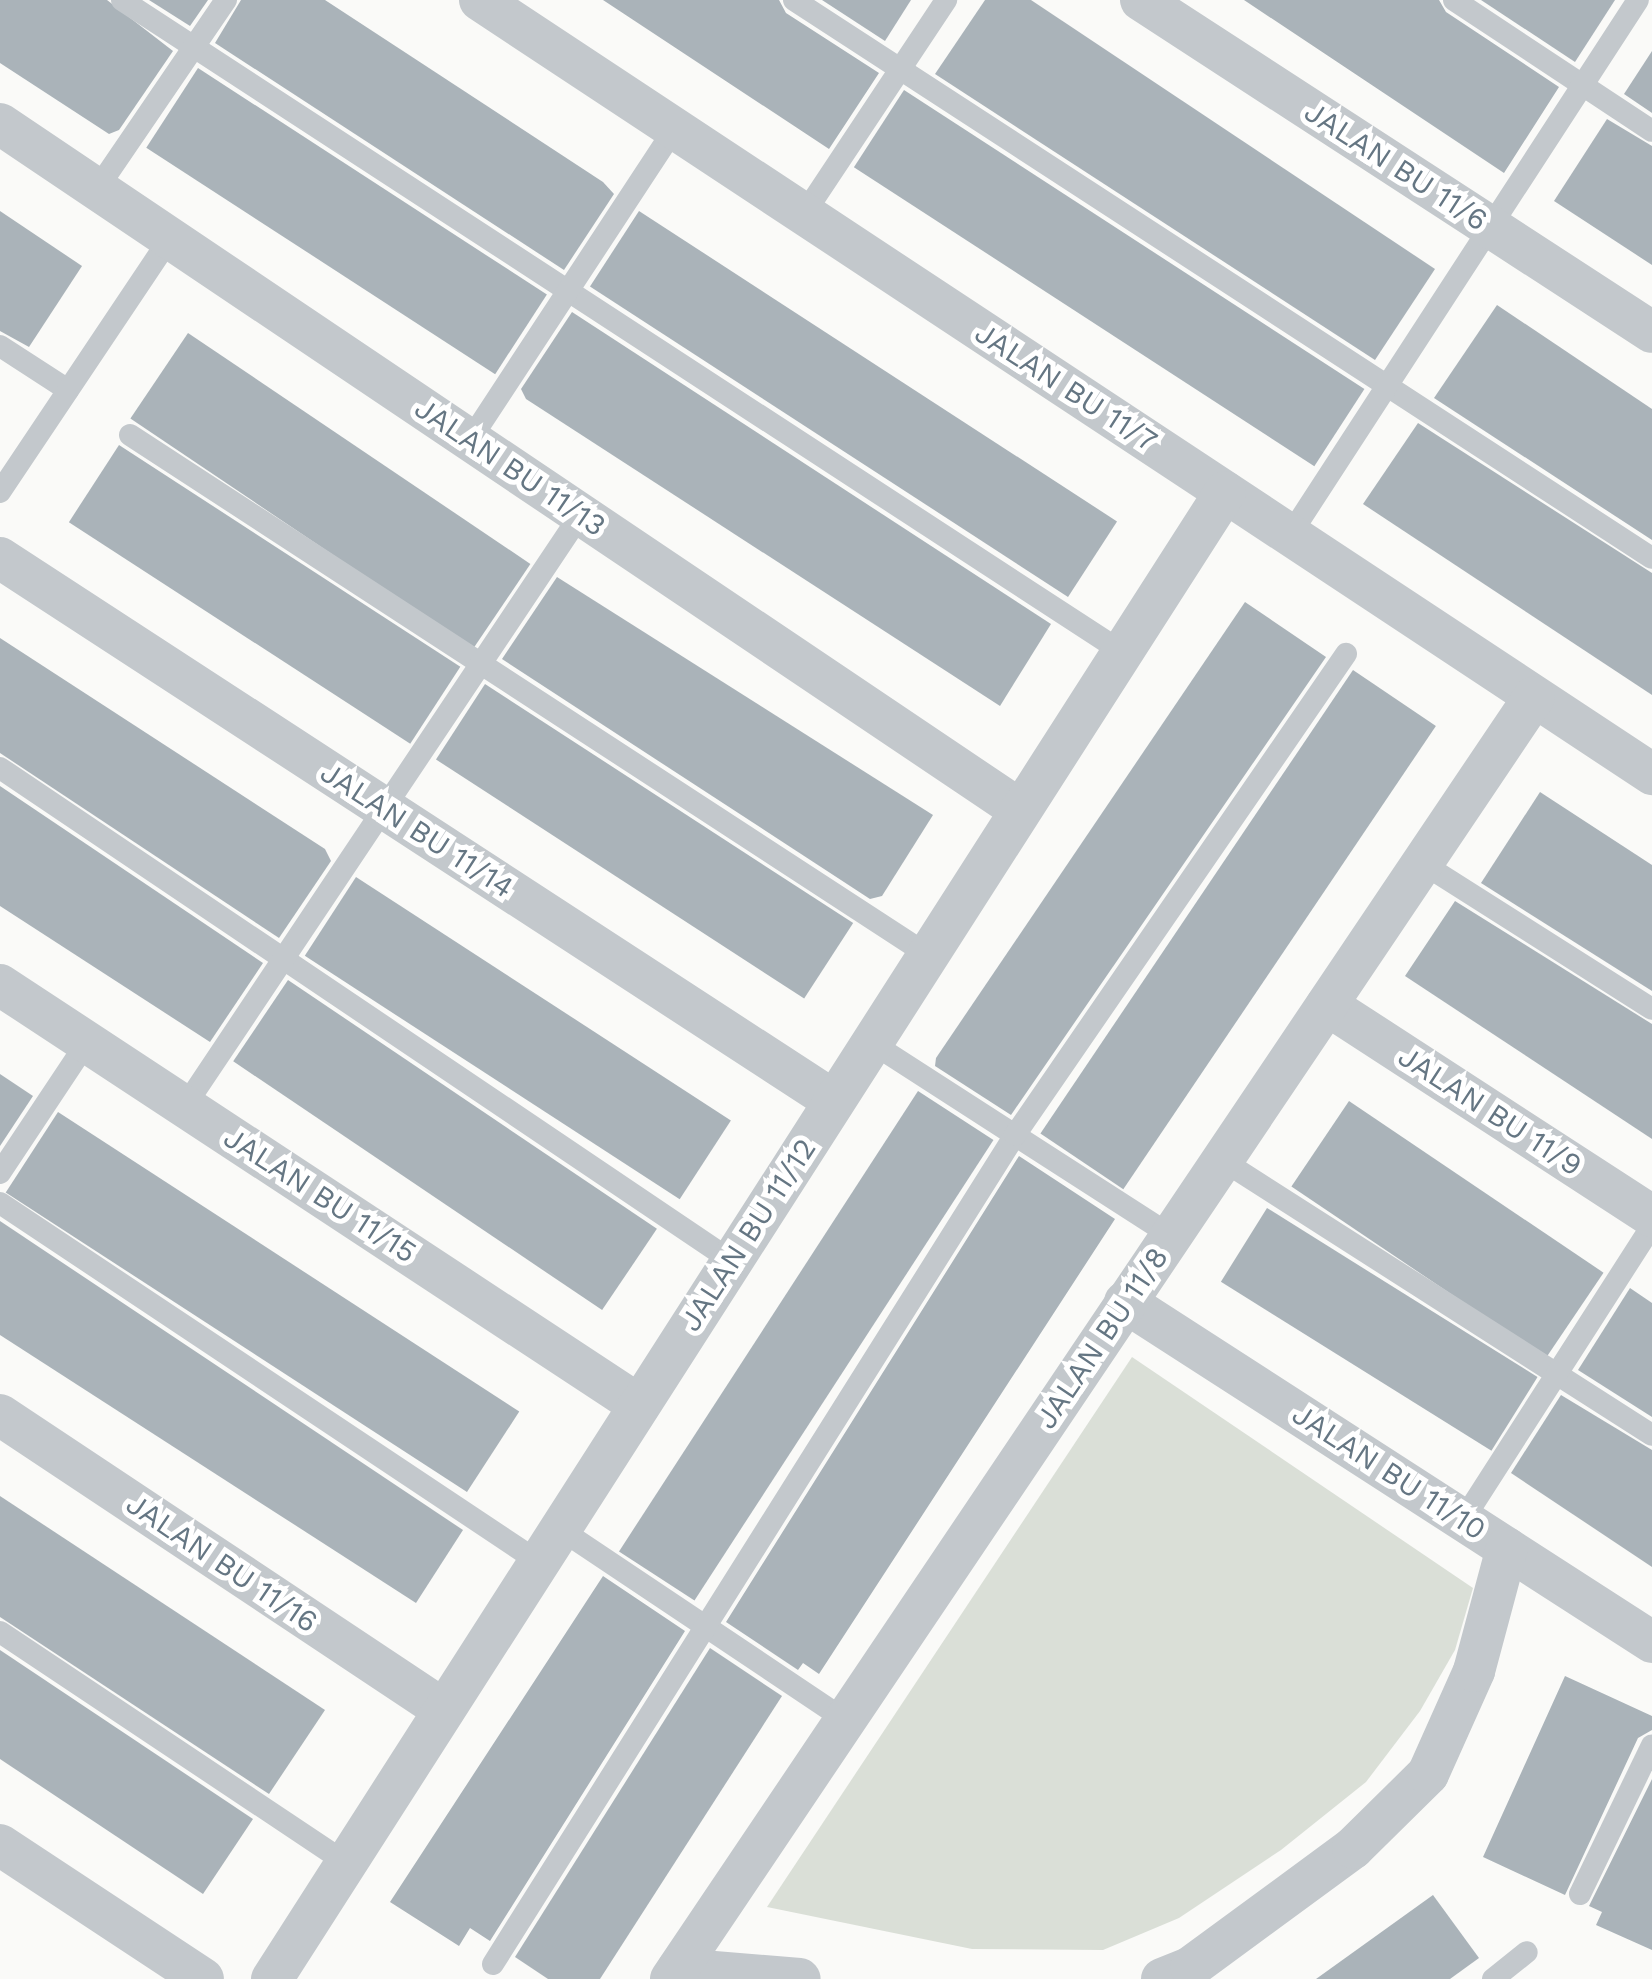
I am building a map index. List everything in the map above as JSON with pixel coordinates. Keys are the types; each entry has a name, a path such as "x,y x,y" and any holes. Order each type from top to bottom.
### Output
{"street":[{"name":"JALAN BU 11/7","path":"480,0 1652,774"},
{"name":"JALAN BU 11/6","path":"1141,0 1652,332"},
{"name":"JALAN BU 11/13","path":"0,124 1020,810"},
{"name":"JALAN BU 11/12","path":"272,1979 1225,492"},
{"name":"JALAN BU 11/14","path":"0,558 834,1101"},
{"name":"JALAN BU 11/8","path":"674,1974 1534,697"},
{"name":"JALAN BU 11/15","path":"0,985 639,1406"},
{"name":"JALAN BU 11/9","path":"1327,1005 1652,1216"},
{"name":"JALAN BU 11/10","path":"1125,1302 1652,1642"},
{"name":"JALAN BU 11/16","path":"0,1415 444,1710"},
{"path":"1162,1979 1191,1967 1354,1848 1428,1774 1474,1671 1508,1548"},
{"path":"0,1845 203,1979"},
{"path":"674,1974 800,1979"}],"lane":[{"path":"122,0 1122,652"},
{"path":"97,189 226,0"},
{"path":"794,0 1652,558"},
{"path":"804,214 946,0"},
{"path":"1454,0 1652,130"},
{"path":"1290,535 1638,0"},
{"path":"470,440 675,128"},
{"path":"0,492 170,238"},
{"path":"0,346 68,390"},
{"path":"130,435 928,955"},
{"path":"185,1106 581,514"},
{"path":"493,1964 1015,1135 1346,654"},
{"path":"0,768 732,1260"},
{"path":"1422,862 1652,1009"},
{"path":"0,1173 86,1042"},
{"path":"872,1043 1171,1236"},
{"path":"1222,1160 1652,1436"},
{"path":"0,1203 550,1546 706,1627 844,1720"},
{"path":"1464,1520 1652,1226"},
{"path":"0,1632 346,1864"},
{"path":"1580,1894 1652,1745"},
{"path":"1493,1979 1527,1952"}],"shaded area":[{"path":"1132,1357 1473,1588 1455,1650 1420,1711 1366,1782 1281,1850 1179,1918 1103,1950 972,1949 767,1907"}],"building":[{"path":"0,0 107,0 173,51 119,130 109,134 0,63"},
{"path":"149,0 208,0 190,26"},
{"path":"241,0 325,0 603,182 614,194 564,270 215,43"},
{"path":"603,0 779,0 786,13 879,73 829,149"},
{"path":"822,0 911,0 885,41"},
{"path":"985,0 1031,0 1435,269 1375,360 935,74"},
{"path":"1244,0 1439,0 1446,12 1559,87 1504,173"},
{"path":"1481,0 1615,0 1575,62"},
{"path":"1652,51 1652,113 1624,94"},
{"path":"198,68 547,295 495,374 146,148"},
{"path":"904,90 1364,389 1314,466 854,167"},
{"path":"1607,119 1652,146 1652,265 1554,201"},
{"path":"0,211 82,266 29,347 0,331"},
{"path":"639,211 1117,521 1068,597 590,286"},
{"path":"1497,305 1652,409 1652,540 1434,398"},
{"path":"572,312 1051,624 1000,706 526,399 521,389"},
{"path":"188,333 530,564 473,649 130,418"},
{"path":"1418,423 1652,573 1652,695 1363,504"},
{"path":"119,445 460,667 410,744 69,522"},
{"path":"557,577 933,815 882,896 870,899 502,659"},
{"path":"1245,602 1326,657 1011,1115 935,1066 936,1058"},
{"path":"0,638 325,849 331,861 279,938 0,753"},
{"path":"1353,670 1436,726 1123,1189 1040,1133"},
{"path":"485,684 853,923 804,999 436,759"},
{"path":"0,786 263,963 210,1042 0,906"},
{"path":"1540,792 1652,865 1652,991 1481,883"},
{"path":"356,877 731,1120 680,1199 305,956"},
{"path":"1455,901 1652,1024 1652,1139 1405,976"},
{"path":"288,980 657,1229 602,1310 233,1061"},
{"path":"0,1074 33,1096 0,1146"},
{"path":"918,1091 993,1140 694,1600 619,1551"},
{"path":"1349,1101 1604,1273 1546,1358 1291,1186"},
{"path":"58,1112 519,1412 467,1492 6,1193"},
{"path":"1019,1156 1115,1219 819,1674 803,1663 798,1670 726,1622"},
{"path":"1267,1208 1538,1377 1491,1451 1221,1282"},
{"path":"0,1221 463,1530 416,1603 0,1335"},
{"path":"1630,1288 1652,1303 1652,1417 1578,1370"},
{"path":"1561,1395 1652,1450 1652,1567 1511,1473"},
{"path":"0,1496 325,1710 269,1794 0,1617"},
{"path":"603,1576 685,1631 490,1941 470,1928 459,1946 390,1902"},
{"path":"710,1648 782,1696 600,1979 548,1979 515,1957"},
{"path":"0,1650 253,1819 203,1894 0,1759"},
{"path":"1565,1676 1652,1716 1652,1730 1638,1738 1565,1895 1483,1857"},
{"path":"1652,1779 1652,1950 1596,1925 1602,1912 1589,1906"},
{"path":"1433,1895 1479,1958 1450,1979 1316,1979"}]}
